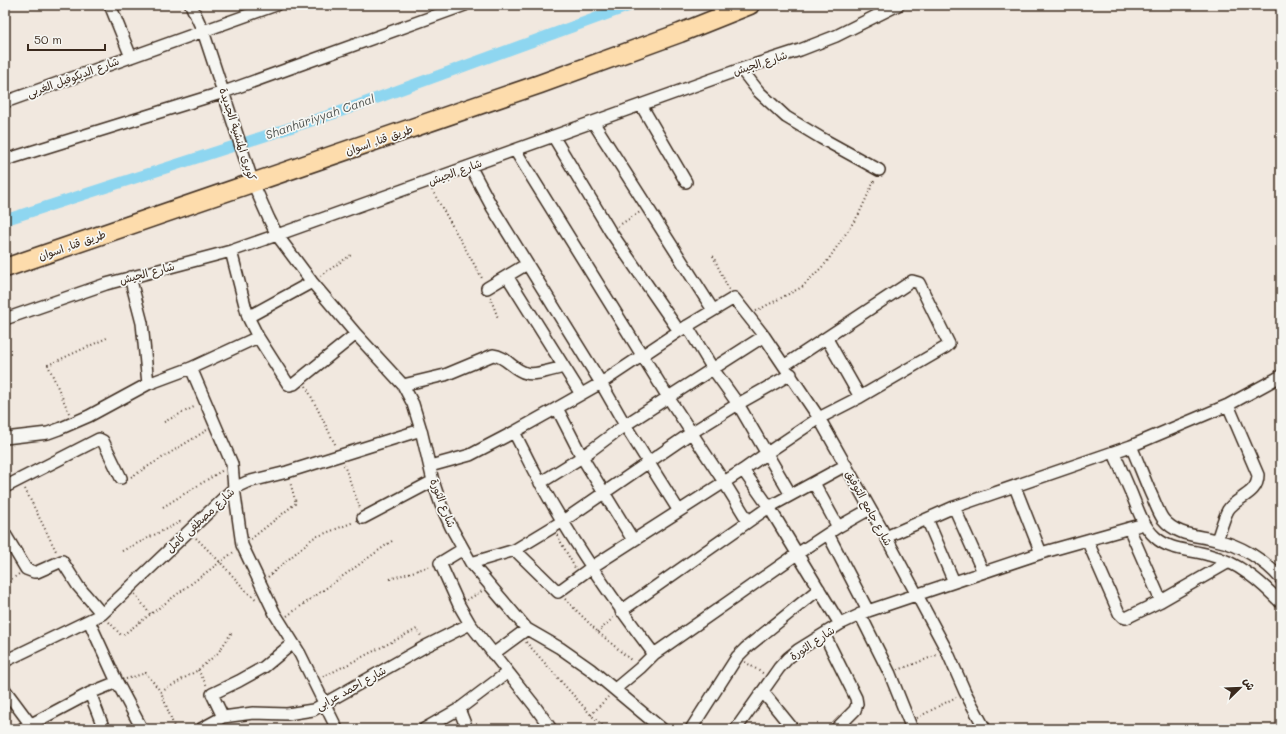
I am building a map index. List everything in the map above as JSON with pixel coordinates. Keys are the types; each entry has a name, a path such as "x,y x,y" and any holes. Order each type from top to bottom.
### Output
{"highway":[{"name":"طريق قنا, اسوان","path":"5,268 540,84 680,33 750,5"}],"street":[{"path":"110,5 131,57"},
{"name":"كوبرى المنشية الجديدة","path":"191,5 218,74 260,201 277,235"},
{"name":"شارع الديكوفيل الغربى","path":"5,102 131,57 204,35 276,5"},
{"path":"5,160 224,92 465,5"},
{"name":"شارع الجيش","path":"5,319 106,284 231,251 428,182 836,36 898,5"},
{"path":"741,69 759,92 786,117 879,170"},
{"path":"641,105 686,182"},
{"path":"594,122 647,208 713,310"},
{"path":"553,136 610,231 738,404 791,495"},
{"path":"515,150 668,397 748,521"},
{"path":"470,166 492,207 679,511"},
{"name":"شارع الثورة","path":"277,235 312,282 356,334 403,385 413,404 421,430 433,481 446,516 471,563 490,586 523,632 560,648 590,669 662,729"},
{"path":"231,251 248,317 258,337 288,384 294,384 356,334"},
{"path":"487,288 527,264"},
{"path":"507,276 581,394"},
{"path":"130,277 142,323 148,384"},
{"path":"471,563 515,550 558,524 649,461 788,370 827,338 910,282 915,281 919,283 948,342 948,346 860,397 819,418 766,452 743,470 632,540 558,592 515,550"},
{"path":"248,317 312,282"},
{"path":"430,466 470,455 558,408 601,383 642,354 683,328 734,298"},
{"name":"شارع جامع التوفيق","path":"734,298 764,336 819,418 886,537 947,651 985,729"},
{"path":"540,483 582,456 625,425 764,336"},
{"path":"5,438 48,432 74,423 148,384 191,368 258,337"},
{"path":"827,338 860,397"},
{"path":"403,385 445,374 493,355 500,356 518,370 529,374 564,367"},
{"path":"191,368 232,464 242,546 275,614 300,654 337,729"},
{"path":"886,537 954,507 1114,453 1228,405 1281,376"},
{"path":"1217,540 1228,510 1254,488 1258,480 1258,475 1228,405"},
{"path":"558,408 582,456 632,540"},
{"name":"شارع مصطفى كامل","path":"5,661 102,614 234,488 247,482 287,472 421,430"},
{"path":"514,432 540,483 558,524 592,567 621,611 654,654"},
{"path":"5,487 99,439 103,441 121,478"},
{"path":"1131,446 1163,519 1175,530 1190,536 1217,540 1236,546 1259,559 1281,579"},
{"path":"1114,453 1144,524 1155,537 1170,547 1210,555 1229,562 1249,574 1267,588 1281,603"},
{"path":"621,611 769,507 846,465"},
{"path":"743,470 769,507 840,624"},
{"path":"363,518 433,481"},
{"path":"814,483 838,527"},
{"path":"1015,487 1041,553"},
{"path":"954,507 983,572"},
{"path":"615,689 654,654 797,554 838,527 870,509"},
{"path":"927,519 954,582"},
{"name":"شارع الثورة","path":"736,729 788,658 798,650 840,624 864,613 916,594 1041,553 1144,524"},
{"path":"1129,528 1161,601"},
{"path":"5,534 26,569 37,572 62,561 78,586 102,614"},
{"path":"828,534 864,613 911,726"},
{"path":"1087,540 1121,616 1126,618 1161,601 1229,562"},
{"path":"463,549 440,563 459,605 470,624 551,729"},
{"path":"691,729 737,657 751,643 819,589"},
{"path":"89,621 117,682 142,729"},
{"name":"شارع احمد عرابى","path":"202,729 223,718 253,713 287,714 313,710 426,646 470,624"},
{"path":"493,654 523,632"},
{"path":"824,634 857,702 856,710 836,729"},
{"path":"223,718 212,694 260,670 293,643"},
{"path":"424,729 459,709 508,672"},
{"path":"7,694 29,727 90,694 117,682"},
{"path":"763,692 793,729"},
{"path":"90,694 104,729"},
{"path":"459,709 467,729"}],"path":[{"path":"748,315 802,287 826,263 859,214 879,170"},
{"path":"428,182 487,288 498,318"},
{"path":"610,231 647,208"},
{"path":"312,282 351,255"},
{"path":"713,256 734,298"},
{"path":"74,423 48,365 109,337"},
{"path":"261,583 313,538 363,518 340,455 302,377"},
{"path":"164,422 205,401"},
{"path":"121,478 125,480 127,479 216,425"},
{"path":"163,507 232,464"},
{"path":"102,614 121,635 242,546 296,503 287,472"},
{"path":"20,479 62,561"},
{"path":"122,550 180,522 220,562 249,594"},
{"path":"558,524 580,576"},
{"path":"280,621 392,541"},
{"path":"390,579 440,563"},
{"path":"5,584 26,569"},
{"path":"459,605 490,586"},
{"path":"130,587 150,614"},
{"path":"558,592 598,632 640,668"},
{"path":"598,632 621,611"},
{"path":"313,682 417,629 426,646"},
{"path":"161,692 198,670 218,653 232,632"},
{"path":"523,632 591,715 606,729"},
{"path":"890,674 947,651"},
{"path":"737,657 772,678"},
{"path":"198,670 212,694"},
{"path":"117,682 146,673 161,692 175,729"},
{"path":"591,715 615,689"},
{"path":"911,726 966,692"}],"waterway":[{"name":"Shanhūriyyah Canal","path":"5,220 339,112 632,5"}]}
